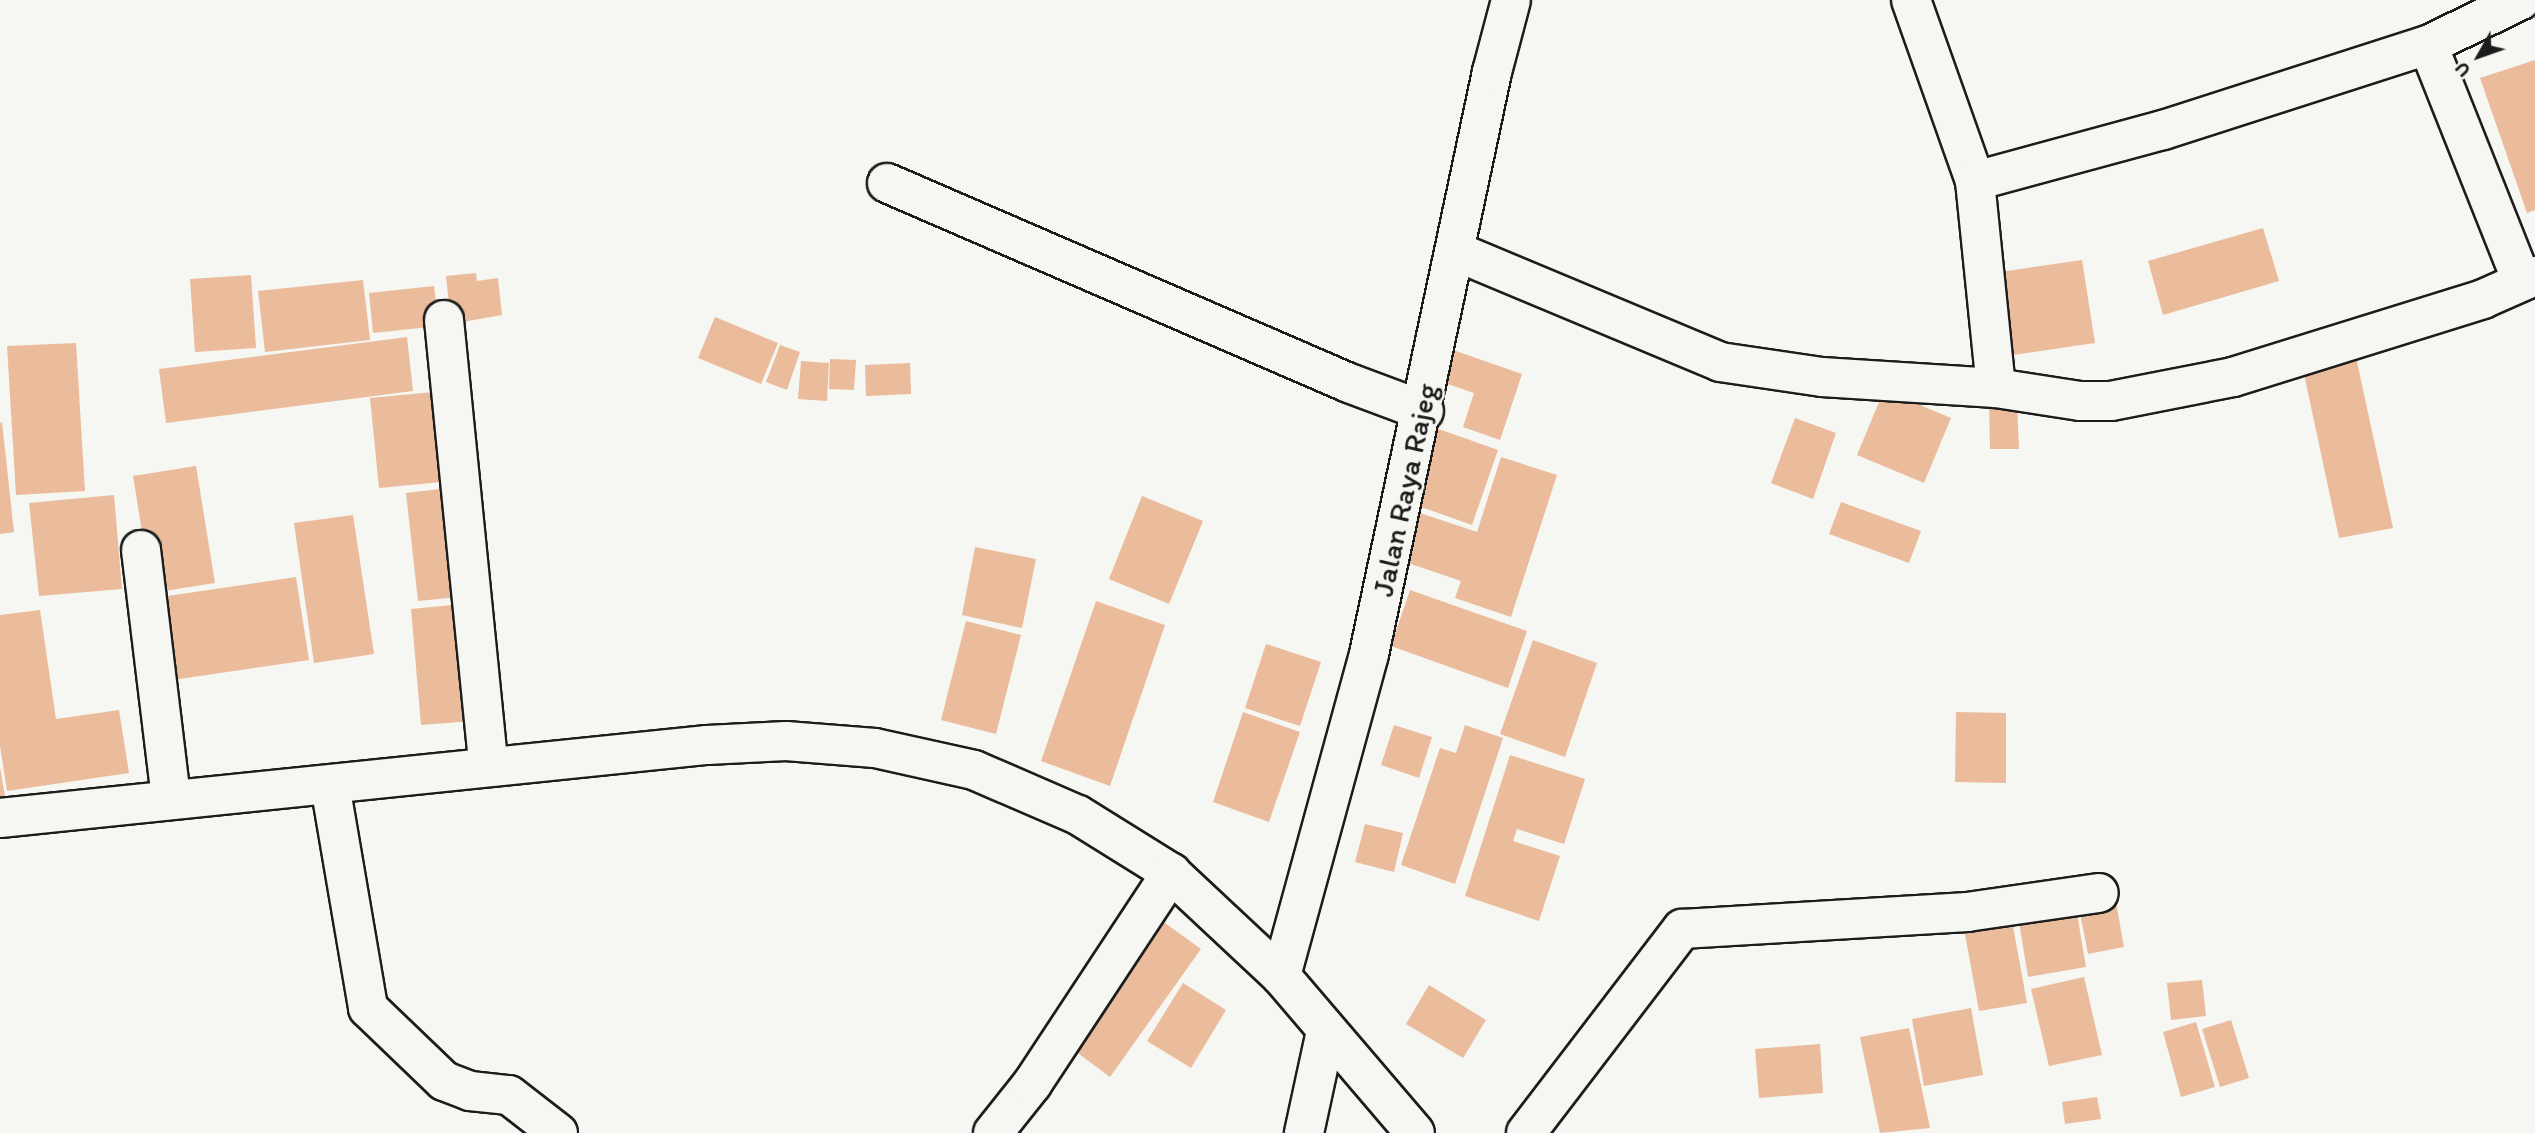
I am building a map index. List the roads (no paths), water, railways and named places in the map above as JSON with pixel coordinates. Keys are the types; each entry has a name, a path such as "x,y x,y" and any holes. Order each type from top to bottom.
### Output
{"street":[{"name":"Jalan Raya Rajeg","path":"1280,976 1369,654 1424,411 1455,251 1511,0"},
{"path":"1911,0 1975,181 1996,388"},
{"path":"1975,181 2162,130 2428,45 2521,0"},
{"path":"1455,251 1720,362 1822,377 1996,388 2080,401 2111,401 2233,377 2483,299 2529,279 2428,45"},
{"path":"887,183 1349,383 1424,411"},
{"path":"444,320 489,767"},
{"path":"141,551 171,798"},
{"path":"0,818 171,798 786,741 875,748 974,770 1026,790 1078,815 1171,873 1280,976 1415,1133"},
{"path":"330,785 368,1009 444,1082 470,1090 509,1095 558,1133"},
{"path":"993,1133 1032,1084 1171,873"},
{"path":"1526,1133 1682,929 1967,912 2099,893"},
{"path":"1304,1133 1326,1031"}]}
